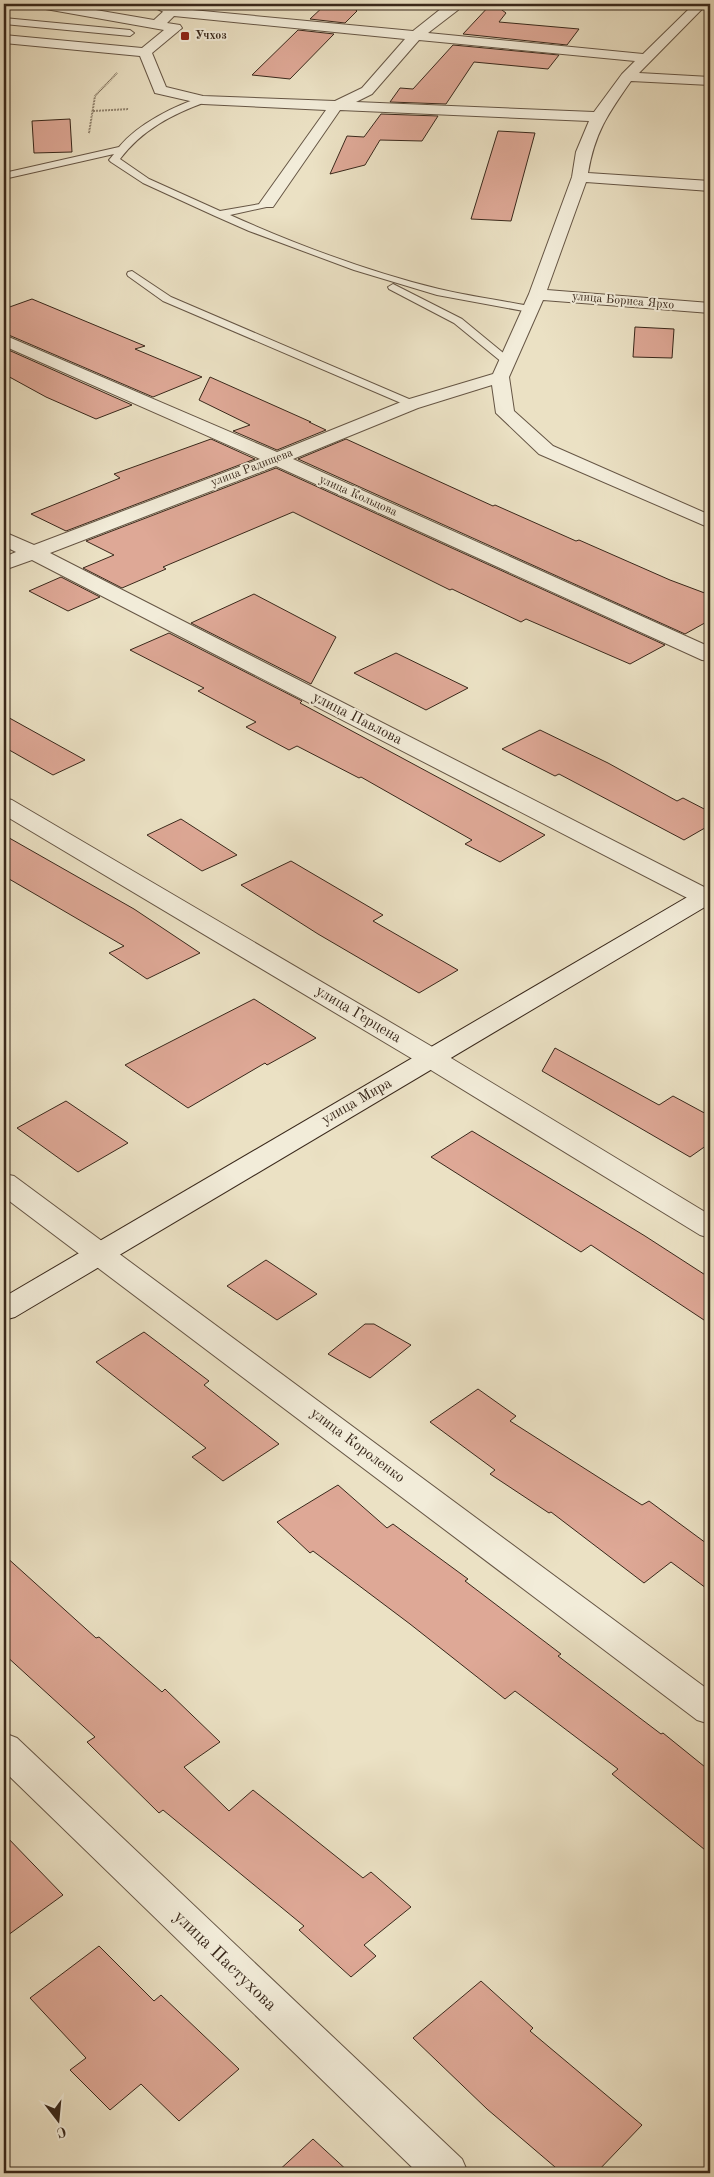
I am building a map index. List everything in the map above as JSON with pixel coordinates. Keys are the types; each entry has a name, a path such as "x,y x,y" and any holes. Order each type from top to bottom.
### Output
{"street":[{"path":"4,38 145,52 175,28 40,4"},
{"path":"267,204 335,107 367,90 415,36 453,7 453,4"},
{"path":"701,4 627,76 598,117 584,152 580,177 533,301 504,369 505,413 546,450 710,522"},
{"path":"157,25 170,12 646,58"},
{"path":"145,52 160,90 203,100 598,117"},
{"path":"627,76 710,82"},
{"path":"580,177 710,186"},
{"name":"улица Бориса Ярхо","path":"533,301 710,308"},
{"name":"улица Кольцова","path":"4,340 277,459 710,656"},
{"name":"улица Радищева","path":"4,564 504,369"},
{"name":"улица Павлова","path":"4,538 708,897"},
{"name":"улица Герцена","path":"4,805 431,1058 710,1228"},
{"name":"улица Мира","path":"4,1310 98,1253 708,897"},
{"name":"улица Короленко","path":"4,1183 710,1710"},
{"name":"улица Пастухова","path":"4,1748 447,2173"}],"lane":[{"path":"151,4 170,12"},
{"path":"109,16 130,33 145,52"},
{"path":"4,21 130,33"},
{"path":"203,100 174,110 129,141 114,160 146,180 219,214 253,229 358,268 437,292 533,301"},
{"path":"4,176 123,149"},
{"path":"219,214 267,204"},
{"path":"358,268 458,320 504,369"},
{"path":"132,274 167,298 412,404"}],"path":[{"path":"86,158 95,96 116,74 145,52"}],"building":[{"path":"326,4 349,4 357,11 345,23 310,19"},
{"path":"491,4 494,4 506,13 499,22 579,29 567,45 463,34"},
{"path":"298,30 334,34 290,79 252,75"},
{"path":"453,45 559,55 548,69 474,62 446,104 390,102 400,88 413,89"},
{"path":"381,114 438,116 422,141 380,140 365,165 330,174 347,136 364,137"},
{"path":"70,119 72,152 34,153 32,121"},
{"path":"498,131 535,133 511,221 471,219"},
{"path":"32,299 145,346 135,349 202,377 153,397 4,333 4,309"},
{"path":"635,327 674,329 672,358 633,357"},
{"path":"4,348 132,405 96,419 46,397 4,374"},
{"path":"210,377 326,430 277,450 233,431 250,425 199,400"},
{"path":"211,439 255,459 66,531 31,514 120,478 114,474"},
{"path":"346,439 493,506 495,505 576,541 579,540 670,580 710,595 710,620 685,634 298,459"},
{"path":"276,468 665,645 630,664 526,619 521,622 452,589 450,590 293,512 163,567 166,569 122,588 83,568 114,555 86,541"},
{"path":"61,577 100,597 68,611 29,591"},
{"path":"254,594 336,637 311,684 191,623"},
{"path":"169,633 302,701 300,703 545,835 500,862 465,844 472,840 361,777 359,778 297,746 289,750 246,727 256,722 198,691 204,688 130,650"},
{"path":"396,653 468,688 426,710 354,673"},
{"path":"4,715 85,760 53,775 4,747"},
{"path":"540,730 608,763 677,801 683,798 710,812 710,825 684,840 559,774 555,776 502,749"},
{"path":"181,819 237,855 202,871 147,835"},
{"path":"4,835 134,909 200,953 147,979 109,953 124,946 4,876"},
{"path":"291,861 383,915 373,921 458,970 419,993 318,934 241,885"},
{"path":"254,999 316,1038 267,1065 265,1063 188,1108 125,1065"},
{"path":"555,1048 659,1105 673,1096 710,1116 710,1143 690,1157 542,1071"},
{"path":"66,1101 128,1143 78,1172 17,1128"},
{"path":"472,1131 645,1236 710,1278 710,1324 591,1245 581,1252 431,1157"},
{"path":"266,1260 317,1294 277,1320 227,1286"},
{"path":"365,1324 374,1324 411,1345 370,1378 328,1354"},
{"path":"144,1332 209,1381 204,1385 279,1444 223,1481 192,1457 206,1448 96,1362"},
{"path":"478,1389 516,1416 510,1421 642,1505 649,1501 710,1546 710,1591 671,1562 644,1583 551,1512 549,1513 490,1474 495,1470 430,1422"},
{"path":"338,1485 387,1528 393,1524 468,1579 465,1581 561,1654 558,1656 661,1734 663,1733 710,1771 710,1854 612,1774 618,1769 515,1691 505,1699 313,1551 310,1553 277,1522"},
{"path":"4,1555 96,1638 99,1637 162,1692 165,1689 220,1742 184,1767 229,1811 253,1790 363,1878 371,1872 411,1907 364,1945 376,1956 351,1977 299,1930 304,1926 163,1810 159,1813 87,1742 95,1737 4,1654"},
{"path":"4,1834 63,1895 4,1938"},
{"path":"99,1946 154,2001 161,1995 239,2069 179,2121 141,2084 110,2110 70,2070 86,2058 30,1998"},
{"path":"481,1981 533,2028 530,2031 642,2125 596,2173 562,2173 487,2109 413,2038"},
{"path":"313,2139 350,2173 276,2173"}],"place":[{"name":"Учхоз","path":"185,36"}]}
